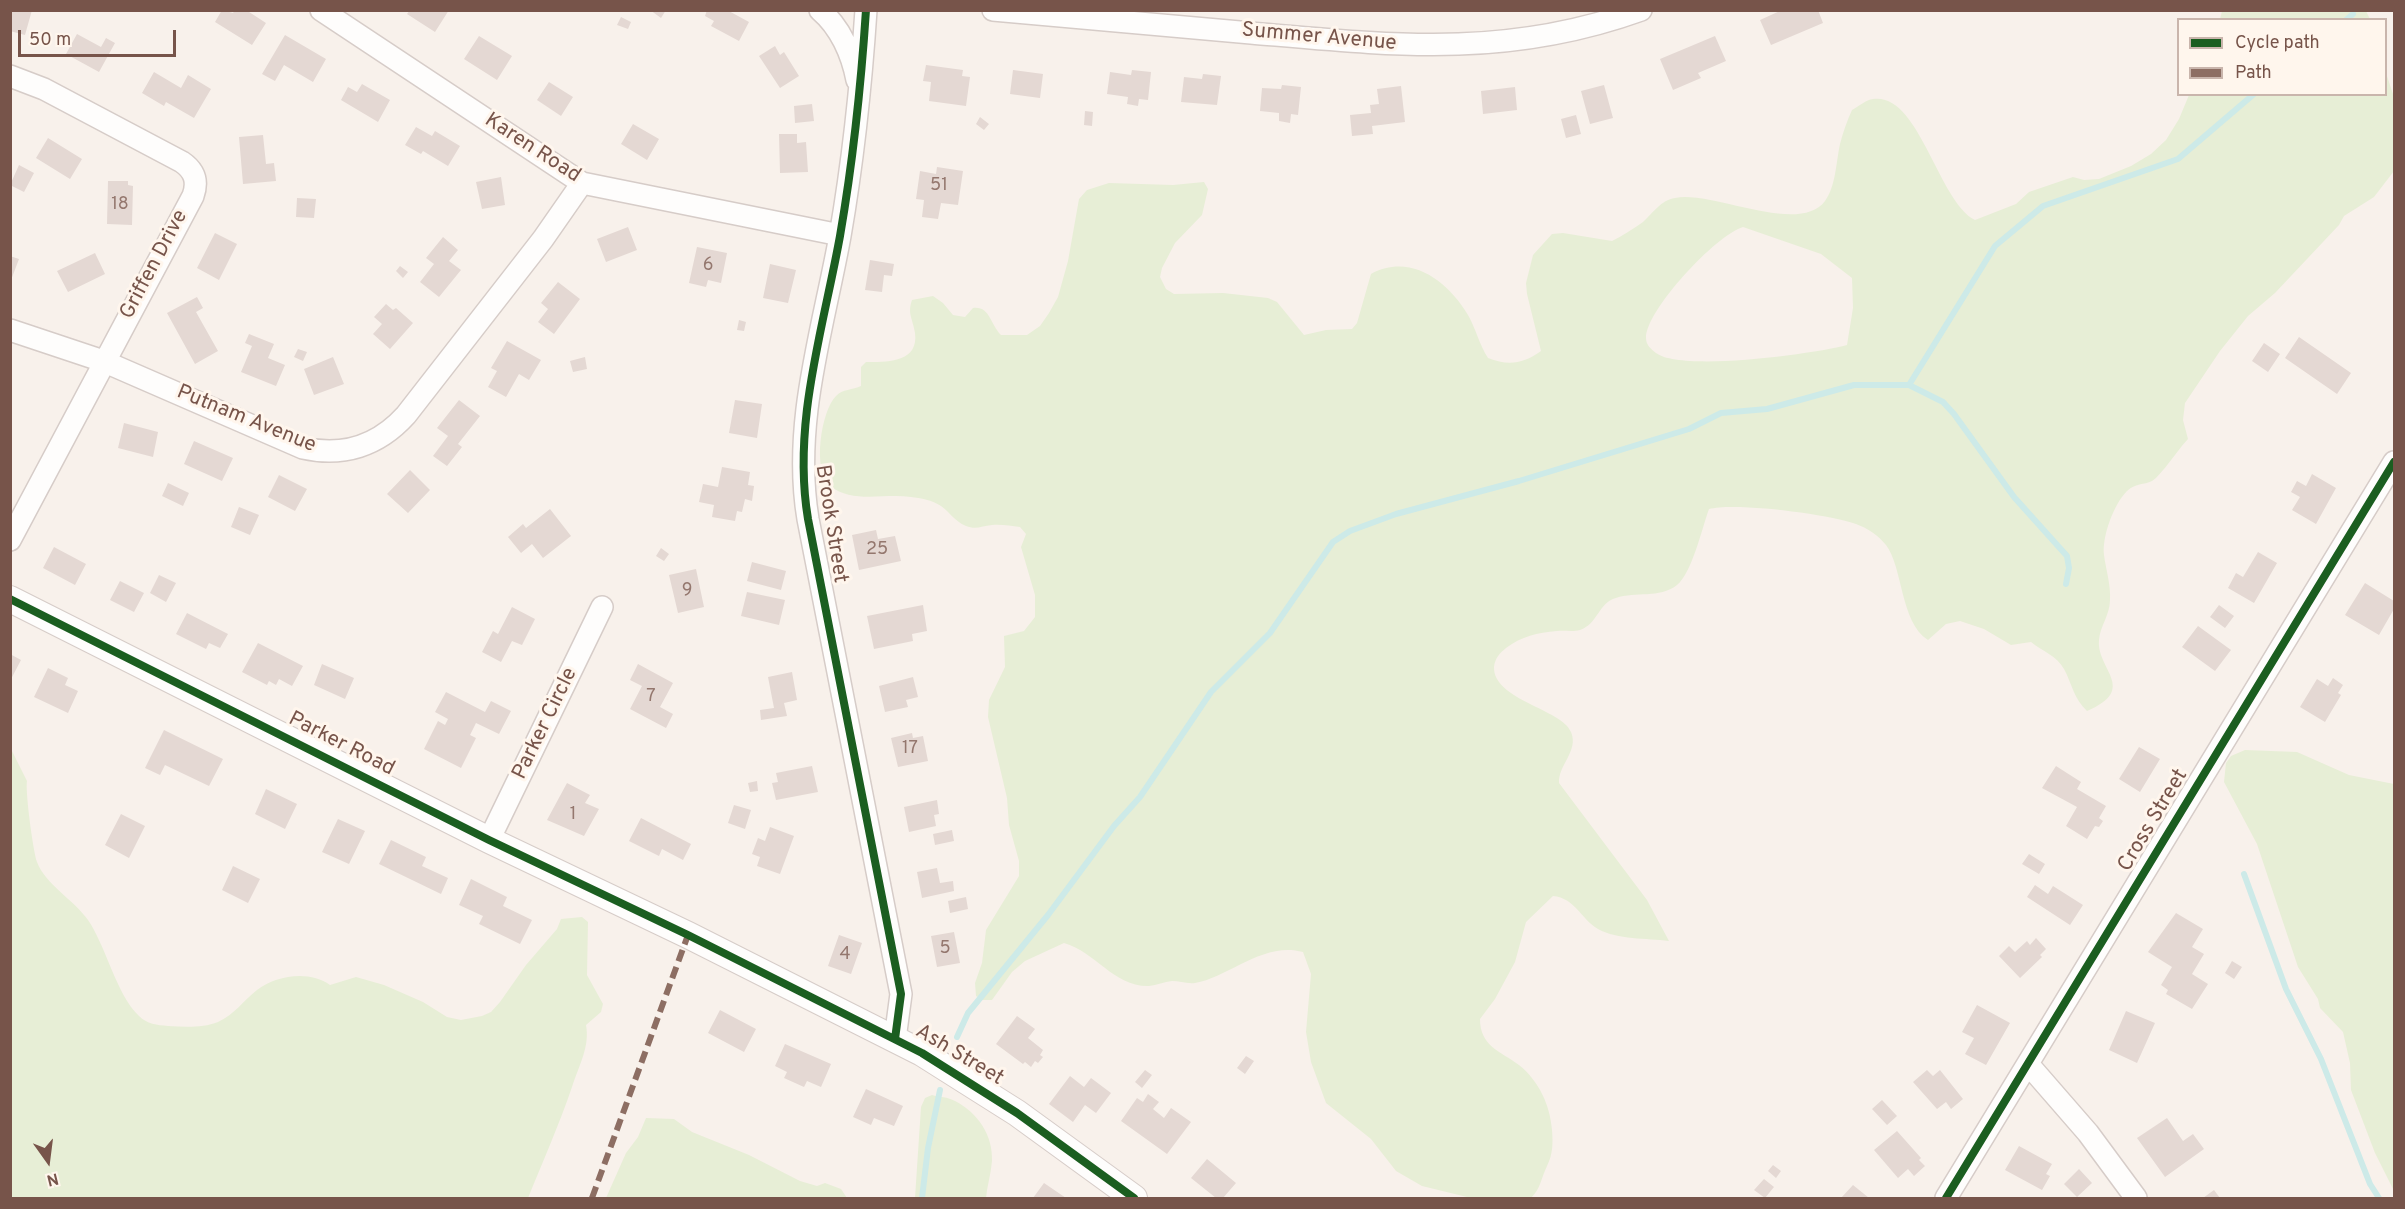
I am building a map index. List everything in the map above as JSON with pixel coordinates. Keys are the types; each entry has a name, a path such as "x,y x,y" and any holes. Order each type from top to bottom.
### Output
{"street":[{"name":"Karen Road","path":"321,10 582,183 840,235"},
{"path":"820,10 831,21 848,51 857,76 860,102"},
{"name":"Brook Street","path":"866,10 860,102 840,235 808,400 802,471 808,519 902,994 895,1040"},
{"name":"Summer Avenue","path":"993,10 1368,43 1436,46 1537,39 1597,26 1641,10"},
{"name":"Griffen Drive","path":"10,76 44,89 182,162 195,177 193,196 10,540"},
{"name":"Putnam Avenue","path":"10,330 104,361 303,447 334,452 364,446 383,436 406,415 543,239 582,183"},
{"name":"Cross Street","path":"1946,1198 2394,462"},
{"name":"Parker Road","path":"10,599 489,840 656,920"},
{"name":"Parker Circle","path":"489,840 602,607"},
{"name":"Ash Street","path":"656,920 953,1070 1017,1113 1134,1198"},
{"path":"2028,1064 2088,1133 2136,1198"}],"green space":[{"path":"2222,11 2366,11 2370,18 2220,18"},
{"path":"2387,76 2394,97 2394,171 2374,197 2344,216 2339,225 2275,293 2248,316 2220,351 2185,403 2183,420 2188,439 2156,478 2127,491 2113,512 2104,547 2110,605 2099,640 2100,650 2113,687 2110,695 2102,703 2087,711 2076,696 2061,664 2031,642 2011,645 1984,629 1960,621 1946,624 1928,640 1912,621 1892,555 1883,541 1868,530 1856,524 1825,516 1760,508 1709,509 1687,571 1677,585 1670,589 1663,592 1616,598 1605,604 1591,623 1580,630 1530,636 1512,644 1498,656 1494,667 1497,678 1504,688 1555,717 1571,732 1572,745 1559,783 1647,900 1669,941 1623,937 1606,933 1592,925 1567,901 1553,896 1526,922 1515,962 1495,999 1480,1019 1483,1036 1487,1042 1526,1071 1538,1086 1549,1112 1552,1135 1551,1153 1539,1187 1531,1198 1471,1198 1422,1186 1396,1171 1371,1139 1326,1103 1311,1062 1306,1032 1311,974 1303,952 1274,951 1195,983 1172,981 1149,986 1125,981 1075,947 1064,943 1025,961 1012,972 992,1000 982,1000 976,996 975,983 982,963 986,930 1019,876 1019,861 1009,825 1007,798 988,717 989,700 1005,667 1004,636 1024,631 1035,617 1035,595 1021,547 1026,534 1020,527 992,525 976,528 966,526 958,522 941,506 923,499 901,496 849,495 830,486 821,468 823,427 826,414 836,396 841,392 861,386 861,367 866,362 900,359 912,350 915,333 910,313 912,300 933,296 943,303 953,315 965,317 973,308 979,308 986,313 1001,335 1027,335 1040,326 1058,297 1068,261 1079,199 1087,190 1109,183 1173,185 1204,182 1208,189 1202,215 1175,243 1162,268 1160,277 1166,289 1174,294 1223,293 1268,298 1277,302 1304,335 1326,330 1352,329 1357,323 1371,274 1386,268 1413,269 1438,281 1459,302 1471,320 1488,358 1509,363 1528,359 1541,351 1526,283 1533,255 1552,234 1563,233 1612,241 1643,222 1661,204 1675,198 1691,197 1776,213 1796,214 1813,211 1829,195 1840,144 1852,110 1870,100 1889,101 1903,112 1916,129 1950,192 1962,209 1975,220 2016,204 2029,192 2073,177 2084,180 2099,179 2131,166 2151,154 2166,140 2179,119 2189,96 2387,96","holes":["1743,227 1821,254 1852,278 1853,308 1847,345 1807,353 1719,361 1670,358 1656,353 1648,345 1646,338 1649,326 1657,310 1684,275 1716,244"]},
{"path":"11,749 27,781 35,856 41,870 46,878 88,920 131,1007 145,1021 152,1024 194,1027 218,1022 265,985 293,976 313,977 330,985 356,977 384,985 423,1002 447,1017 461,1020 482,1016 491,1012 500,1002 526,965 557,929 561,919 582,917 588,922 587,975 603,1004 601,1012 586,1025 583,1056 528,1198 11,1198"},
{"path":"2245,750 2297,752 2349,775 2394,784 2394,1191 2375,1153 2351,1090 2350,1063 2343,1032 2320,1008 2318,999 2298,967 2257,844 2224,782 2226,763 2231,756"},
{"path":"932,1095 955,1101 963,1106 977,1118 987,1134 992,1151 992,1161 986,1198 915,1198 921,1107 925,1098"},
{"path":"646,1118 674,1119 692,1132 749,1155 800,1181 817,1186 825,1183 841,1189 847,1198 606,1198 626,1153 638,1137"}],"building":[{"path":"10,10 32,10 25,35 10,31"},
{"path":"222,10 233,13 235,10 246,10 266,23 252,45 215,22"},
{"path":"410,10 449,10 435,32 407,14"},
{"path":"650,10 666,10 661,18"},
{"path":"707,10 727,10 749,22 739,41 711,26 714,21 705,16"},
{"path":"1782,10 1818,10 1823,23 1771,45 1760,20"},
{"path":"621,17 631,22 628,29 617,25"},
{"path":"77,34 101,47 106,38 115,43 99,72 66,54"},
{"path":"285,35 326,59 313,82 284,65 275,81 262,74"},
{"path":"479,36 512,56 497,80 464,59"},
{"path":"1715,36 1726,61 1698,73 1701,78 1673,90 1660,59"},
{"path":"775,46 780,55 784,52 799,76 780,88 759,56"},
{"path":"926,65 963,70 962,76 970,77 966,106 929,101 931,82 923,81"},
{"path":"1013,70 1043,74 1040,98 1010,94"},
{"path":"1132,70 1151,72 1148,100 1139,99 1138,106 1127,104 1128,97 1107,94 1110,72 1131,75"},
{"path":"154,72 181,88 188,75 211,89 194,118 166,102 164,106 142,93"},
{"path":"1203,74 1221,76 1217,105 1181,102 1184,77 1202,79"},
{"path":"549,82 573,97 561,116 537,100"},
{"path":"362,84 390,100 378,122 341,100 348,87 357,92"},
{"path":"1282,85 1301,87 1298,115 1291,114 1290,123 1279,121 1279,113 1260,111 1262,88 1281,89"},
{"path":"1604,85 1613,118 1590,124 1581,91"},
{"path":"1401,86 1405,122 1372,126 1373,134 1352,136 1350,115 1371,113 1370,105 1379,104 1377,89"},
{"path":"1515,87 1517,110 1483,114 1481,91"},
{"path":"812,104 814,121 795,123 794,106"},
{"path":"1085,111 1093,112 1092,126 1084,125"},
{"path":"1576,115 1581,134 1566,138 1561,119"},
{"path":"980,117 989,124 984,130 976,124"},
{"path":"633,124 659,139 647,160 621,144"},
{"path":"416,127 432,136 435,131 460,146 448,166 423,151 421,154 405,145"},
{"path":"779,134 797,134 797,143 806,142 808,172 780,173"},
{"path":"263,135 266,164 274,163 276,181 243,184 239,137"},
{"path":"48,138 82,159 70,179 36,158"},
{"path":"19,165 34,173 24,192 10,185"},
{"path":"937,167 963,171 958,205 941,203 938,219 922,217 924,200 916,199 920,171 936,174"},
{"path":"501,177 505,205 482,209 476,182"},
{"path":"108,181 128,181 128,185 133,186 132,225 107,224"},
{"path":"297,198 316,199 314,218 296,217"},
{"path":"628,227 637,250 606,262 597,239"},
{"path":"215,233 237,244 219,280 197,268"},
{"path":"443,237 458,250 449,261 461,270 439,297 420,282 434,264 426,258"},
{"path":"697,247 727,253 721,283 708,280 706,287 689,283"},
{"path":"95,253 105,274 68,292 57,271"},
{"path":"10,256 19,259 11,280 10,280"},
{"path":"870,260 894,264 892,276 884,275 882,292 865,290"},
{"path":"770,264 796,270 788,303 763,298"},
{"path":"400,266 408,272 403,278 396,271"},
{"path":"558,282 580,299 554,334 538,322 548,309 541,303"},
{"path":"197,297 203,308 196,312 218,351 195,364 167,313"},
{"path":"386,304 393,310 396,308 413,323 390,349 373,334 382,324 374,317"},
{"path":"739,320 746,322 744,331 737,330"},
{"path":"249,334 274,344 268,358 285,365 276,386 241,372 252,346 245,343"},
{"path":"2299,337 2351,373 2337,394 2285,358"},
{"path":"507,341 541,360 529,380 519,374 506,397 488,387 497,371 491,368"},
{"path":"2264,343 2280,354 2268,372 2252,361"},
{"path":"298,349 307,352 303,361 294,357"},
{"path":"333,357 344,384 314,395 304,369"},
{"path":"585,357 587,369 573,372 570,361"},
{"path":"459,400 480,416 458,444 462,447 447,466 433,456 448,436 437,428"},
{"path":"735,400 762,404 757,438 729,433"},
{"path":"124,423 158,432 153,457 118,448"},
{"path":"194,441 233,458 222,481 184,464"},
{"path":"722,467 750,472 748,485 754,486 752,501 745,499 742,512 737,511 735,521 712,517 714,505 699,502 703,484 718,487"},
{"path":"410,470 430,490 408,513 387,494"},
{"path":"2312,474 2336,488 2316,524 2292,510 2300,497 2291,492 2297,481 2306,486"},
{"path":"279,475 307,489 295,511 268,497"},
{"path":"168,483 189,493 183,506 162,496"},
{"path":"239,507 259,515 250,535 231,527"},
{"path":"550,509 571,536 543,558 532,544 521,553 508,537 523,524 526,528"},
{"path":"876,530 878,539 895,536 901,561 859,570 852,535"},
{"path":"54,547 86,564 75,585 43,568"},
{"path":"661,548 669,554 664,561 656,556"},
{"path":"2258,552 2277,563 2254,603 2228,588 2236,573 2243,577"},
{"path":"752,562 786,571 781,590 747,581"},
{"path":"696,569 704,607 678,613 669,575"},
{"path":"159,575 176,583 166,602 150,593"},
{"path":"120,581 144,593 134,612 110,600"},
{"path":"2365,583 2394,601 2394,609 2379,635 2345,615"},
{"path":"747,592 785,600 779,625 741,616"},
{"path":"923,605 927,631 912,634 913,641 874,649 867,616"},
{"path":"2219,605 2234,616 2225,628 2210,617"},
{"path":"512,607 535,619 522,645 512,641 501,662 482,652 493,631 498,634"},
{"path":"187,613 228,634 220,648 209,643 206,649 176,634"},
{"path":"2198,626 2231,650 2215,671 2182,647"},
{"path":"258,643 303,666 292,686 279,679 276,685 269,681 267,685 242,672"},
{"path":"10,654 21,660 10,681"},
{"path":"322,664 354,678 345,699 314,685"},
{"path":"638,664 673,683 660,707 673,714 666,728 630,709 642,686 630,680"},
{"path":"48,668 68,678 65,685 78,691 68,713 34,697"},
{"path":"792,672 797,700 784,703 787,716 761,720 760,710 774,708 768,677"},
{"path":"913,677 918,697 906,700 908,707 885,712 879,686"},
{"path":"2333,678 2343,685 2338,693 2341,695 2325,722 2300,707 2317,679 2328,686"},
{"path":"446,692 485,712 491,701 511,711 499,734 476,723 470,735 476,738 461,768 424,749 438,721 445,725 448,719 435,712"},
{"path":"164,730 223,759 209,786 165,765 160,775 145,768"},
{"path":"912,733 913,738 923,736 928,761 898,767 891,738"},
{"path":"2139,747 2160,759 2140,792 2119,779"},
{"path":"812,766 818,792 776,800 772,783 778,782 776,773"},
{"path":"2056,766 2081,782 2077,789 2106,806 2099,818 2103,821 2099,827 2095,826 2087,839 2066,826 2077,807 2042,788"},
{"path":"757,781 758,791 750,792 748,783"},
{"path":"567,783 590,795 585,803 599,809 584,836 547,820"},
{"path":"266,789 297,804 285,829 255,814"},
{"path":"937,800 939,814 934,815 936,826 909,832 904,807"},
{"path":"734,805 751,810 745,829 728,823"},
{"path":"121,814 145,826 129,858 105,845"},
{"path":"641,818 691,844 683,860 662,849 659,856 629,841"},
{"path":"338,819 365,831 349,864 322,852"},
{"path":"770,827 794,836 780,874 757,866 760,857 752,854 758,838 765,841"},
{"path":"952,830 954,841 935,845 933,834"},
{"path":"391,840 426,857 422,866 448,878 441,894 379,864"},
{"path":"2029,854 2045,864 2039,874 2022,864"},
{"path":"233,866 260,879 248,903 222,890"},
{"path":"937,868 940,883 953,881 954,891 922,898 917,872"},
{"path":"471,879 507,897 503,906 532,920 520,944 479,924 483,916 459,905"},
{"path":"2035,885 2048,894 2053,886 2083,905 2070,925 2027,897"},
{"path":"966,897 968,909 950,913 948,901"},
{"path":"2176,913 2203,929 2192,947 2204,954 2192,974 2208,984 2192,1009 2166,994 2168,990 2161,985 2172,967 2148,952"},
{"path":"954,932 960,963 937,967 931,936"},
{"path":"839,935 862,943 851,974 828,966"},
{"path":"2036,938 2046,949 2040,955 2042,957 2020,978 1999,956 2009,946 2015,952 2027,941 2030,945"},
{"path":"2232,961 2242,967 2234,979 2225,973"},
{"path":"1977,1005 2010,1023 1986,1065 1965,1054 1974,1038 1962,1032"},
{"path":"720,1010 756,1029 744,1052 708,1033"},
{"path":"2126,1011 2155,1023 2137,1063 2109,1050"},
{"path":"1017,1016 1035,1029 1028,1038 1043,1050 1040,1055 1043,1057 1038,1063 1035,1061 1031,1067 1025,1062 1023,1064 996,1044"},
{"path":"785,1044 831,1064 821,1087 807,1081 804,1087 784,1078 787,1072 775,1066"},
{"path":"1246,1056 1254,1061 1245,1074 1237,1068"},
{"path":"1145,1070 1152,1075 1142,1088 1135,1082"},
{"path":"1927,1070 1933,1076 1940,1070 1963,1099 1951,1109 1946,1102 1937,1109 1913,1082"},
{"path":"1070,1076 1084,1087 1091,1078 1111,1093 1096,1113 1085,1105 1073,1122 1049,1104"},
{"path":"866,1089 903,1106 894,1126 874,1118 871,1125 853,1117"},
{"path":"1148,1094 1159,1102 1153,1109 1164,1118 1171,1108 1191,1122 1167,1154 1121,1121 1137,1098 1143,1102"},
{"path":"1882,1100 1897,1116 1887,1125 1872,1109"},
{"path":"2167,1118 2183,1141 2193,1134 2204,1149 2165,1177 2137,1138"},
{"path":"1897,1131 1921,1158 1919,1160 1925,1166 1914,1176 1908,1169 1898,1178 1874,1150"},
{"path":"2019,1146 2052,1164 2046,1174 2050,1176 2042,1190 2005,1170"},
{"path":"1207,1159 1236,1183 1223,1198 1216,1198 1191,1178"},
{"path":"1773,1165 1781,1171 1776,1178 1768,1171"},
{"path":"2079,1169 2092,1183 2077,1197 2064,1184"},
{"path":"1764,1179 1774,1187 1765,1198 1754,1190"},
{"path":"1044,1183 1066,1198 1033,1198"},
{"path":"1853,1185 1869,1198 1841,1198"},
{"path":"2214,1190 2220,1198 2203,1198"}],"waterway":[{"path":"2348,18 2353,14"},
{"path":"1909,385 1995,246 2043,206 2178,159 2252,96"},
{"path":"957,1037 968,1013 1048,915 1114,826 1140,797 1211,692 1270,633 1333,542 1350,531 1396,514 1519,481 1689,429 1721,413 1767,409 1854,385 1909,385 1943,402 2014,497 2067,556 2069,568 2066,584"},
{"path":"2244,874 2286,989 2321,1059 2370,1184 2379,1198"},
{"path":"922,1198 928,1148 940,1090"}],"marked path":[{"path":"592,1198 688,935"}],"cycle path":[{"path":"866,10 849,180 807,412 804,483 808,519 901,994 895,1039"},
{"path":"1946,1198 2394,462"},
{"path":"10,599 489,840 688,935 922,1053 1017,1113 1134,1198"}]}
